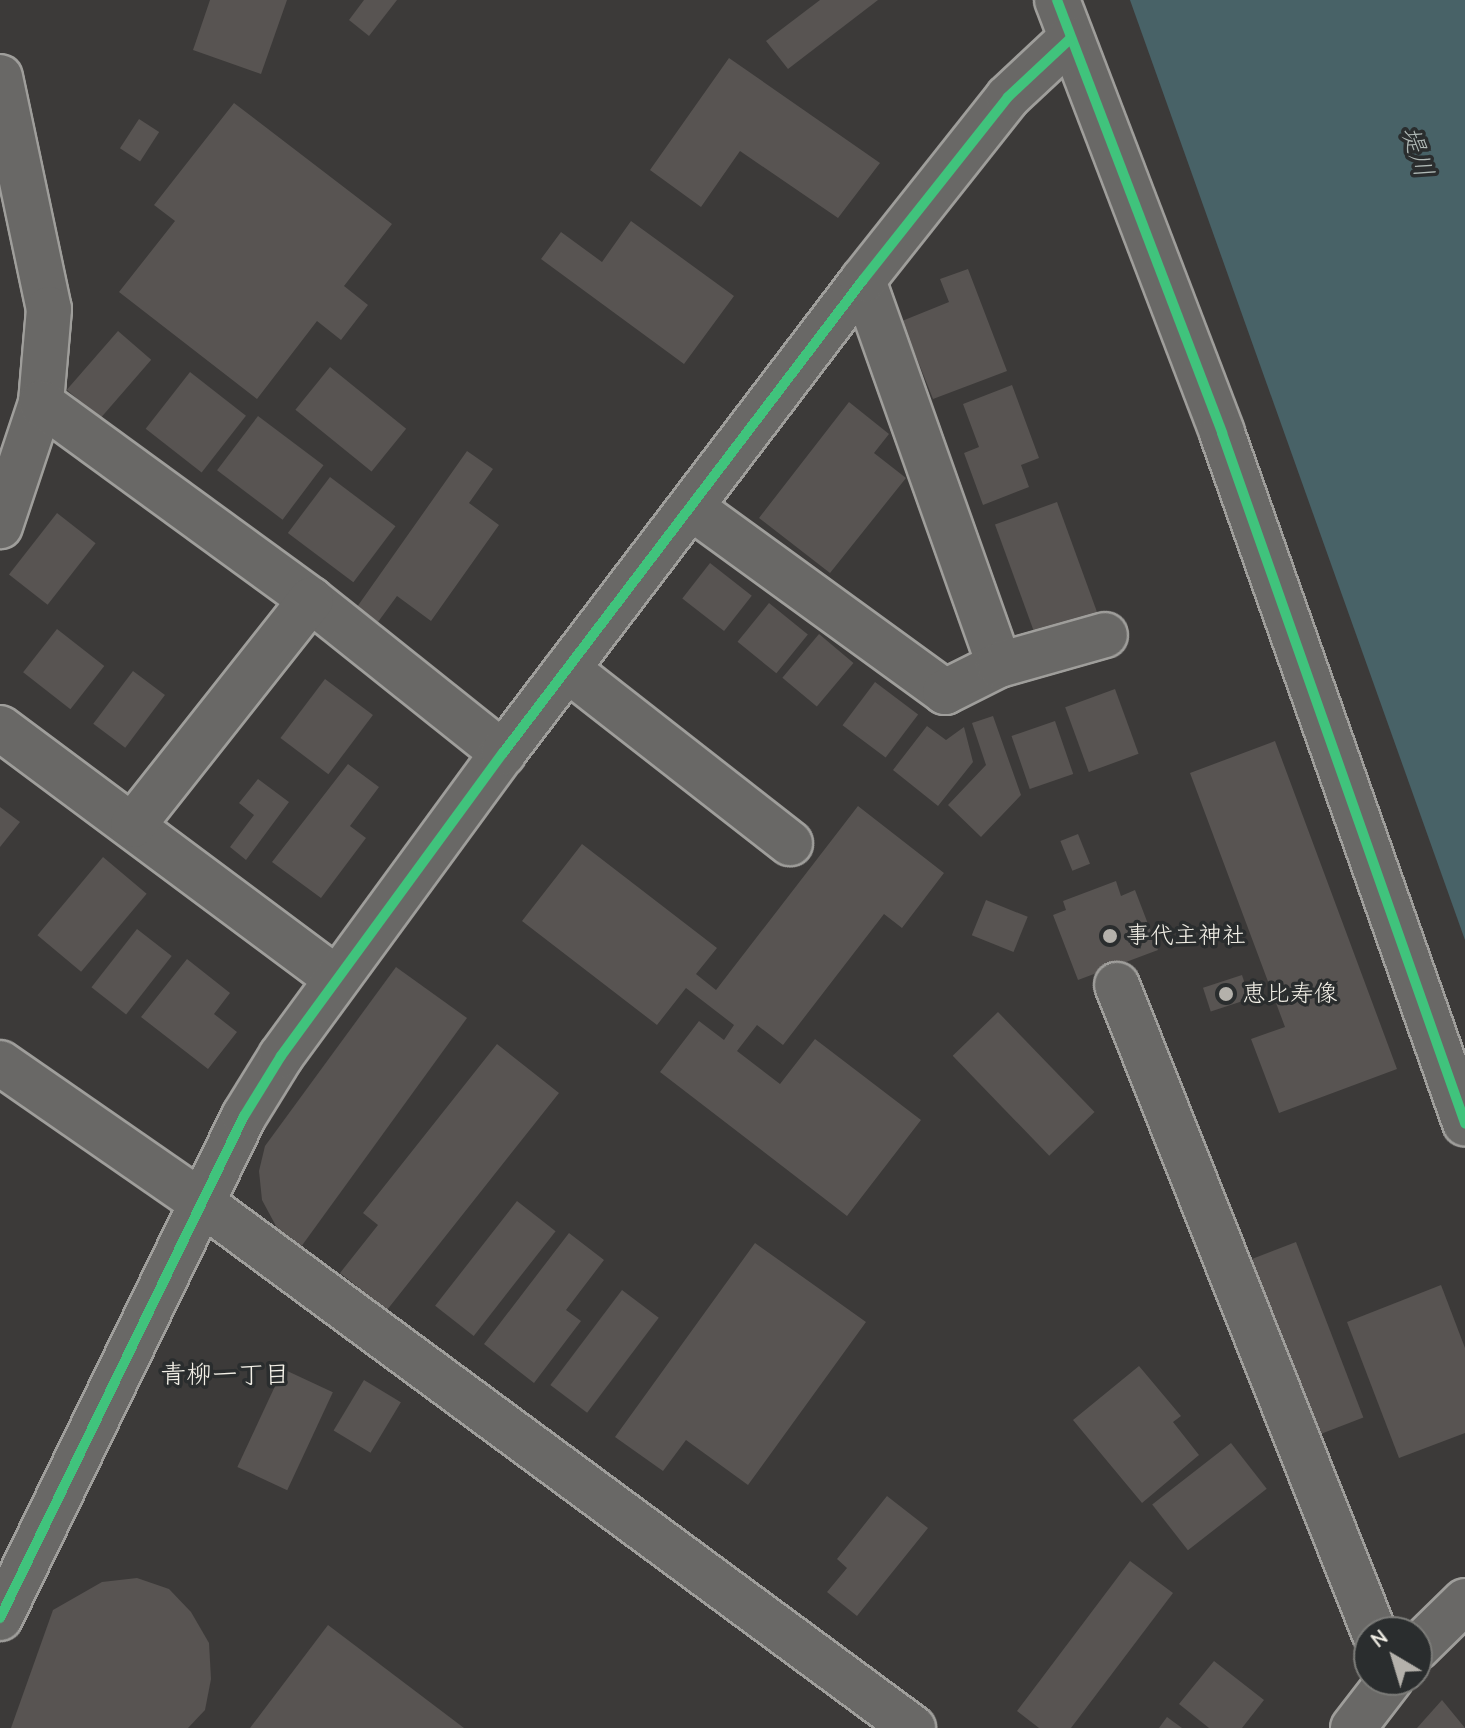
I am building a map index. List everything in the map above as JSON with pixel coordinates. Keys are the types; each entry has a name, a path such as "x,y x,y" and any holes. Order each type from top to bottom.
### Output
{"street":[{"path":"0,1618 244,1116 336,978 503,753 863,280 1008,97 1064,19"},
{"path":"1064,19 1222,433 1465,1123"},
{"path":"0,77 49,309 41,403 0,526"},
{"path":"863,280 999,665"},
{"path":"41,403 311,600 503,753"},
{"path":"692,508 945,692 999,665 1105,635"},
{"path":"133,825 311,600"},
{"path":"567,669 790,843"},
{"path":"0,728 336,978"},
{"path":"1117,985 1368,1616"},
{"path":"0,1063 202,1203 913,1728"},
{"path":"1433,1632 1465,1601"},
{"path":"1353,1728 1378,1696"}],"water":[{"name":"堤川","path":"1130,0 1465,0 1465,940"}],"building":[{"path":"210,0 287,0 261,74 193,50"},
{"path":"364,0 397,0 369,36 349,20"},
{"path":"820,0 878,0 788,69 766,41"},
{"path":"729,58 880,163 838,218 740,151 701,207 650,170"},
{"path":"234,103 392,224 344,286 368,305 341,340 317,321 257,399 119,292 175,221 154,205"},
{"path":"139,119 159,132 140,161 120,148"},
{"path":"631,221 734,296 684,364 541,259 561,232 602,262"},
{"path":"968,269 1007,371 933,399 902,321 949,302 940,279"},
{"path":"118,331 151,360 100,419 67,390"},
{"path":"330,367 406,429 372,471 295,410"},
{"path":"190,372 246,416 202,472 146,429"},
{"path":"1012,385 1039,458 1021,465 1029,487 983,505 964,453 979,447 963,404"},
{"path":"849,402 889,434 874,453 906,478 830,573 759,518"},
{"path":"258,416 323,465 283,520 217,470"},
{"path":"467,451 493,469 469,503 499,525 431,621 397,596 378,622 357,607"},
{"path":"330,477 395,526 353,582 288,533"},
{"path":"1057,502 1098,616 1036,638 995,525"},
{"path":"57,513 96,543 48,605 9,574"},
{"path":"710,563 752,596 724,631 682,598"},
{"path":"769,603 808,634 776,673 738,642"},
{"path":"57,629 104,666 70,709 23,672"},
{"path":"819,634 853,663 817,707 782,678"},
{"path":"133,671 165,695 125,748 93,724"},
{"path":"325,679 373,715 328,774 280,738"},
{"path":"875,682 918,714 886,758 843,725"},
{"path":"1115,689 1139,754 1089,772 1065,707"},
{"path":"993,716 1021,795 981,837 948,805 986,765 972,723"},
{"path":"1055,721 1073,774 1030,789 1012,736"},
{"path":"927,726 946,740 964,727 973,762 938,806 893,770"},
{"path":"1275,741 1397,1069 1279,1113 1251,1039 1285,1027 1190,773"},
{"path":"348,764 379,787 350,826 366,838 321,898 272,862"},
{"path":"258,779 289,802 246,860 230,847 254,815 239,803"},
{"path":"858,806 944,873 902,928 884,914 783,1045 757,1025 737,1051 780,1084 815,1039 921,1120 847,1216 660,1072 699,1021 724,1040 734,1025 686,988 657,1025 522,921 582,844 717,948 696,974 716,990"},
{"path":"0,807 20,822 0,847"},
{"path":"1078,834 1090,864 1072,871 1060,841"},
{"path":"103,857 147,894 81,972 37,935"},
{"path":"1116,881 1121,896 1135,890 1158,950 1078,980 1053,915 1066,910 1063,901"},
{"path":"986,900 1028,917 1013,952 972,935"},
{"path":"137,929 172,956 126,1014 91,987"},
{"path":"187,959 230,993 214,1014 237,1032 208,1069 141,1017"},
{"path":"396,967 467,1018 298,1251 283,1239 262,1200 259,1171 265,1146"},
{"name":"恵比寿像","path":"1242,975 1250,999 1211,1011 1203,988"},
{"path":"998,1012 1095,1112 1049,1156 953,1056"},
{"path":"497,1044 559,1093 387,1310 340,1273 378,1225 363,1213"},
{"path":"517,1201 556,1231 474,1336 435,1306"},
{"path":"569,1233 604,1260 566,1310 581,1321 534,1383 484,1344"},
{"path":"1296,1242 1363,1418 1315,1436 1247,1261"},
{"path":"755,1243 866,1322 748,1485 686,1440 663,1471 615,1437"},
{"path":"1441,1285 1465,1348 1465,1433 1399,1458 1347,1322"},
{"path":"622,1290 659,1318 587,1413 550,1385"},
{"path":"1139,1366 1181,1416 1173,1422 1199,1455 1142,1503 1073,1420"},
{"path":"283,1369 333,1392 287,1490 237,1467"},
{"path":"364,1380 401,1402 370,1453 334,1431"},
{"path":"1231,1443 1267,1489 1188,1550 1152,1505"},
{"path":"887,1496 928,1528 857,1616 827,1592 847,1568 837,1559"},
{"path":"1130,1561 1173,1593 1071,1728 1039,1728 1017,1711"},
{"path":"137,1578 169,1589 191,1612 209,1643 211,1679 205,1710 188,1728 11,1728 53,1610 102,1582"},
{"path":"328,1625 464,1728 250,1728"},
{"path":"1214,1661 1264,1700 1242,1728 1209,1728 1179,1704"},
{"path":"1442,1700 1465,1728 1417,1728"},
{"path":"1167,1717 1182,1728 1159,1728"}],"cycle path":[{"path":"1057,0 1222,433 1465,1123"},
{"path":"0,1618 244,1116 281,1056 503,753 863,280 1008,97 1070,39"}],"place":[{"name":"事代主神社","path":"1110,936"},
{"name":"恵比寿像","path":"1226,994"}],"district":[{"name":"青柳一丁目","path":"225,1376"}]}
